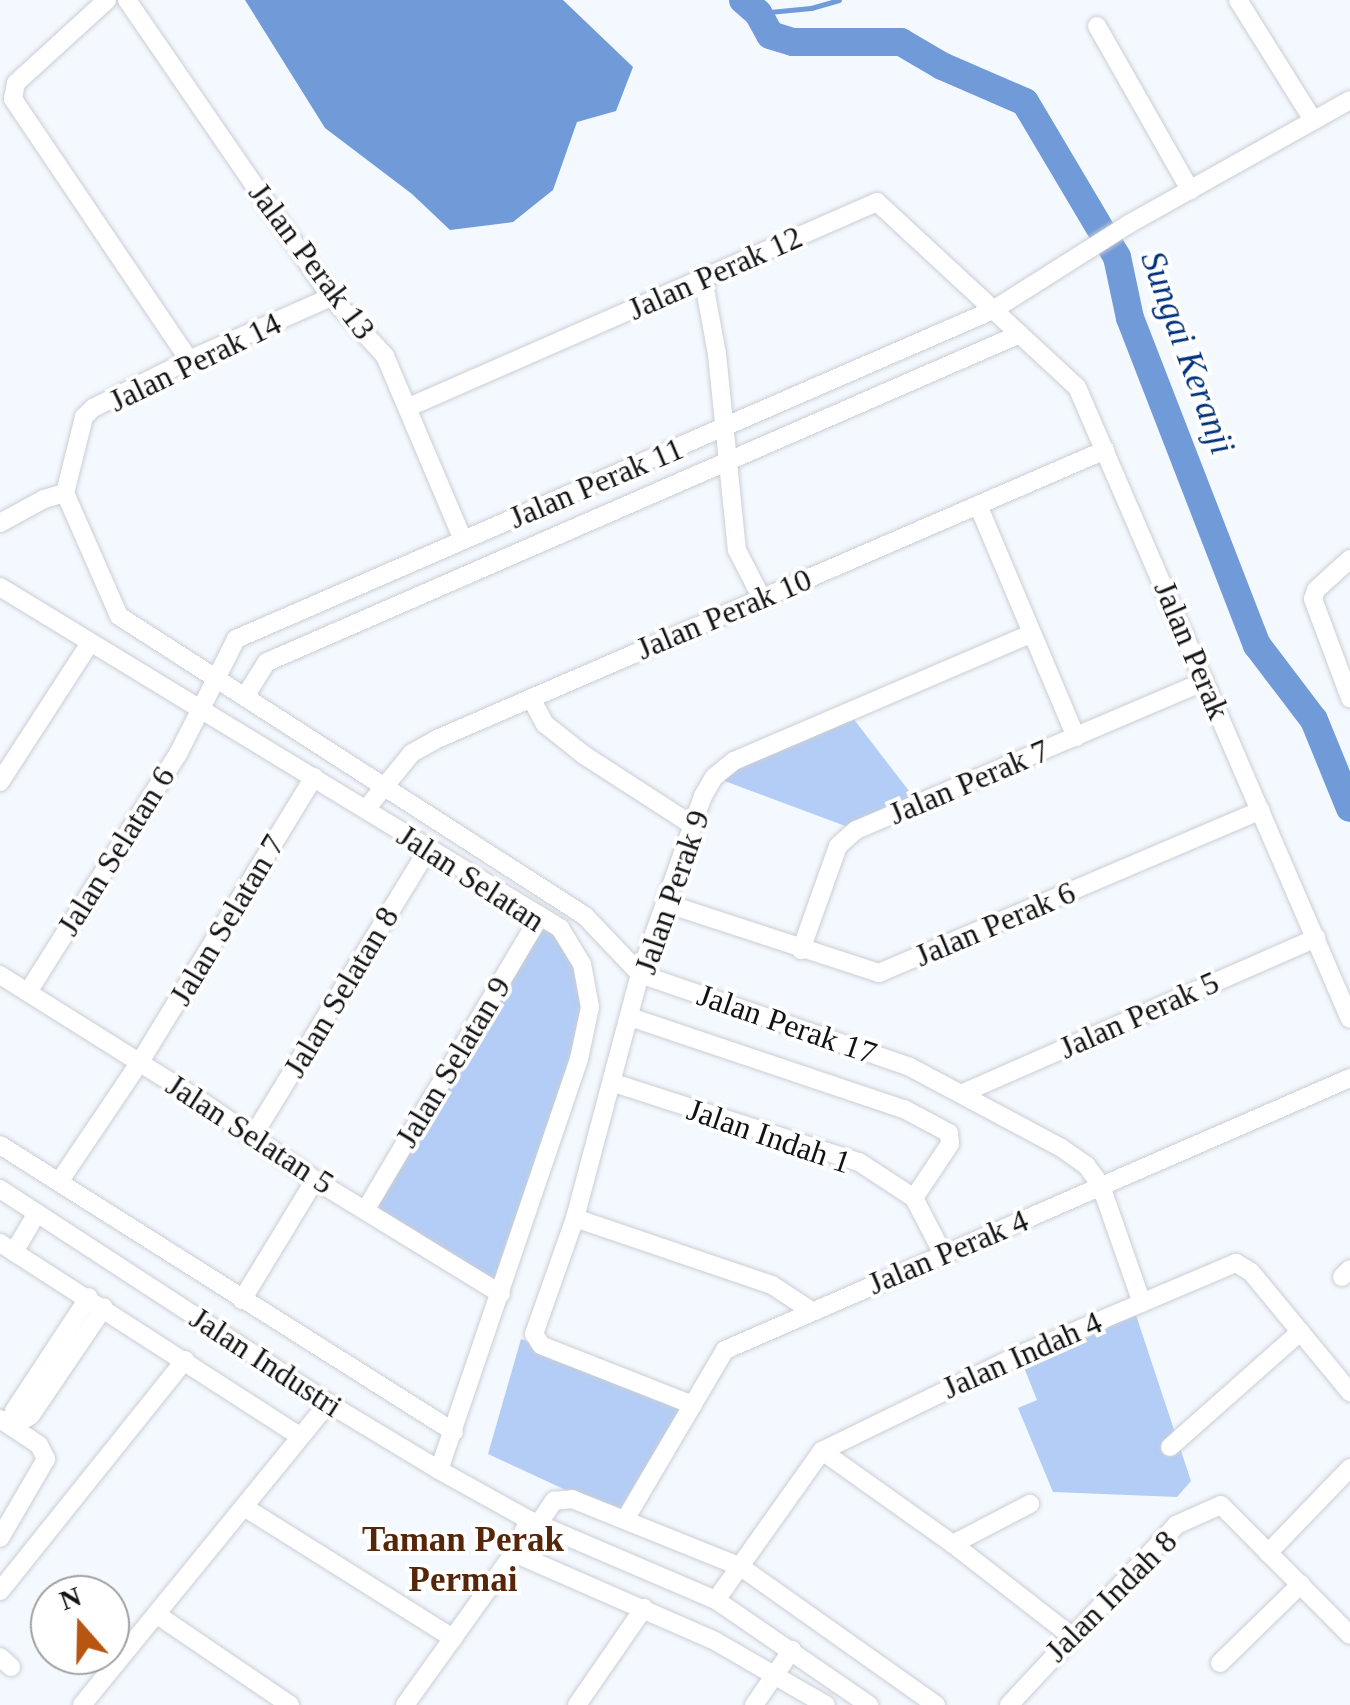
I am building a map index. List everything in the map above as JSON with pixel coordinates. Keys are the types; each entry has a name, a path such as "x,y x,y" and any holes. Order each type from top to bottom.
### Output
{"street":[{"path":"106,0 12,92 13,100 189,360"},
{"name":"Jalan Perak 13","path":"127,0 331,296 385,356 463,540"},
{"path":"1238,0 1313,120"},
{"path":"1097,26 1190,190"},
{"name":"Jalan Perak 11","path":"200,708 236,639 993,310 1129,224 1350,100"},
{"name":"Jalan Perak 12","path":"408,408 878,202 993,310"},
{"path":"703,278 738,550 760,597"},
{"name":"Jalan Perak 14","path":"65,493 84,417 92,408 331,296"},
{"name":"Jalan Perak","path":"993,310 1078,386 1350,1019"},
{"name":"Jalan Perak 11","path":"246,694 267,662 1020,334"},
{"name":"Jalan Perak 10","path":"366,810 383,783 412,753 760,597 1106,450"},
{"path":"0,524 44,499 65,493 118,616 215,676"},
{"path":"978,505 1076,737"},
{"path":"1350,559 1316,590 1315,607 1350,698"},
{"name":"Jalan Selatan","path":"0,586 560,928 582,964 590,1008 579,1059 439,1470"},
{"name":"Jalan Perak 9","path":"693,1405 535,1341 614,1084 640,974 668,904 692,824 714,777 734,761 1031,634"},
{"path":"0,782 90,642"},
{"name":"Jalan Perak 17","path":"215,676 585,916 640,974 910,1066 1086,1165 1101,1186"},
{"name":"Jalan Perak 7","path":"801,950 838,846 856,830 1205,682"},
{"path":"530,698 545,724 584,756 692,824"},
{"name":"Jalan Selatan 6","path":"28,992 178,754 200,708"},
{"name":"Jalan Selatan 7","path":"59,1182 140,1062 314,778"},
{"name":"Jalan Perak 6","path":"668,904 878,974 1260,810"},
{"name":"Jalan Selatan 8","path":"253,1136 429,848"},
{"name":"Jalan Selatan 9","path":"366,1209 540,916"},
{"name":"Jalan Perak 5","path":"963,1094 1316,938"},
{"name":"Jalan Selatan 5","path":"0,975 140,1062 314,1180 501,1294"},
{"path":"630,1017 904,1109 949,1133 950,1144 914,1198"},
{"name":"Jalan Perak 4","path":"626,1518 725,1350 1350,1078"},
{"name":"Jalan Indah 1","path":"614,1084 859,1162 914,1198 943,1254"},
{"path":"0,1144 454,1432"},
{"path":"242,1300 314,1180"},
{"path":"1101,1186 1142,1303"},
{"name":"Jalan Industri","path":"0,1190 328,1403 439,1470 534,1522 716,1600 870,1705"},
{"path":"38,1214 7,1247 299,1436"},
{"path":"574,1218 772,1284 810,1310"},
{"name":"Jalan Indah 4","path":"716,1600 822,1451 1019,1355 1236,1263 1251,1272 1350,1392"},
{"path":"0,1538 46,1459 39,1445 7,1422 97,1302"},
{"path":"1170,1447 1300,1332"},
{"path":"0,1591 185,1360"},
{"path":"82,1705 328,1403"},
{"path":"822,1451 953,1544 1070,1635"},
{"path":"1268,1553 1350,1468"},
{"path":"406,1705 534,1522 561,1497 626,1518 741,1566 936,1705"},
{"path":"953,1544 1030,1504"},
{"name":"Jalan Indah 8","path":"1009,1705 1070,1635 1188,1516 1221,1504 1350,1635"},
{"path":"244,1506 453,1638"},
{"path":"514,1553 644,1608 776,1674 826,1705"},
{"path":"1220,1663 1301,1584"},
{"path":"577,1705 644,1608"},
{"path":"156,1614 276,1701"},
{"path":"754,1705 792,1650"}],"shaded area":[{"path":"245,0 563,0 633,67 616,111 577,122 553,190 513,222 450,230 412,194 325,128"},
{"path":"849,713 919,804 856,830 714,777"},
{"path":"540,916 560,928 590,1007 501,1294 366,1209"},
{"path":"1133,1306 1191,1481 1177,1497 1053,1492 1018,1408 1037,1400 1019,1355"},
{"path":"521,1339 693,1405 626,1518 488,1454"}],"waterway":[{"name":"Sungai Keranji","path":"743,0 758,13 770,35 793,42 901,42 942,66 1025,102 1117,257 1130,318 1257,645 1314,720 1350,808"},
{"path":"758,13 811,8 839,0"}],"district":[{"name":"Taman Perak Permai","path":"463,1560"}]}
